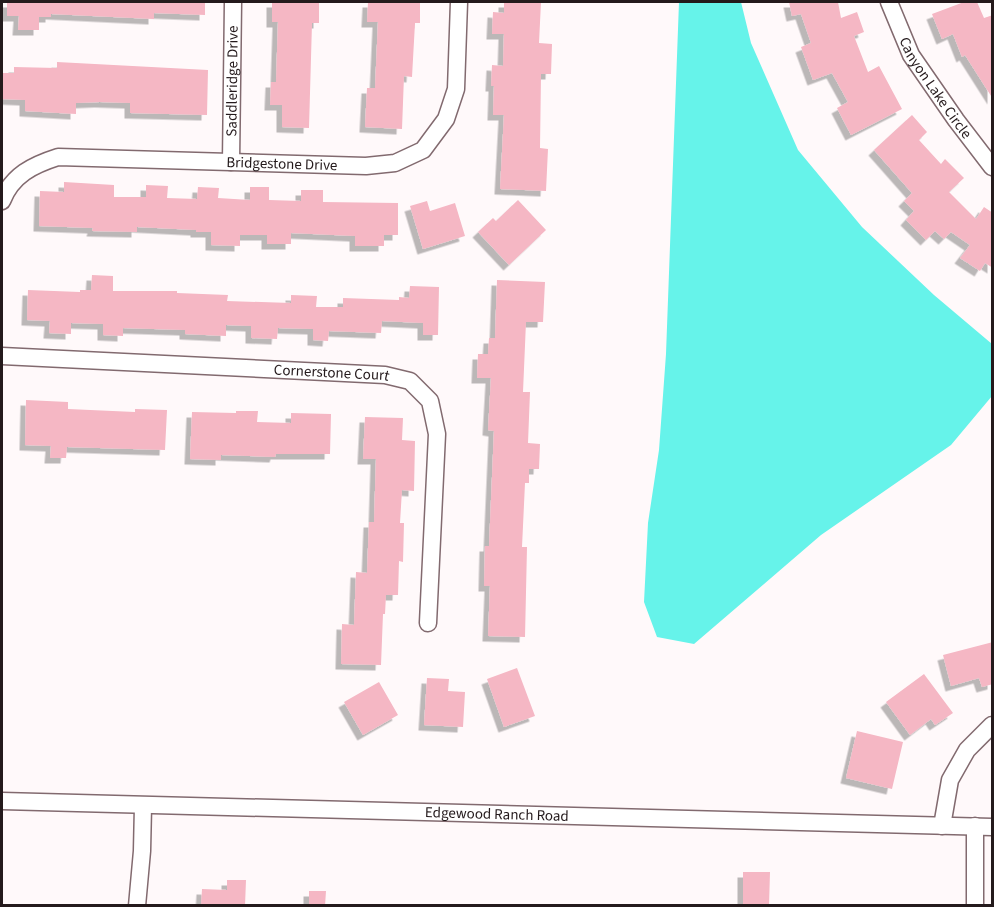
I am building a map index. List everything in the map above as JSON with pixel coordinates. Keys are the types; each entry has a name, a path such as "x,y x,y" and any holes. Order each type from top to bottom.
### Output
{"street":[{"name":"Saddleridge Drive","path":"231,162 233,2"},
{"name":"Bridgestone Drive","path":"2,201 6,189 32,165 58,157 366,166 394,163 423,150 446,119 456,88 459,2"},
{"name":"Canyon Lake Circle","path":"889,2 911,55 956,120 993,167"},
{"name":"Cornerstone Court","path":"2,356 385,375 410,381 430,401 436,434 428,622"},
{"path":"942,826 950,780 967,750 993,725"},
{"name":"Edgewood Ranch Road","path":"2,801 993,827"},
{"path":"137,906 142,861 143,806"},
{"path":"975,826 975,906"}],"water":[{"path":"679,2 741,2 751,43 798,150 862,227 934,295 992,344 992,396 951,445 821,535 694,644 657,637 644,602 648,523 659,450 666,354"}],"building":[{"path":"7,2 205,2 205,15 154,13 154,19 51,14 51,17 39,17 39,30 18,30 19,16 7,16"},
{"path":"272,2 319,2 319,23 312,23 309,128 282,127 282,105 270,105 271,82 276,82 278,22 272,22"},
{"path":"368,2 420,2 420,23 415,23 412,77 404,76 402,129 365,127 367,88 375,88 378,22 367,22"},
{"path":"504,2 541,2 539,43 552,44 551,74 541,74 540,148 548,149 546,191 500,189 504,115 493,115 494,86 491,86 492,65 503,66 504,34 492,34 493,12 504,13"},
{"path":"789,2 838,2 841,18 857,12 864,32 854,36 868,72 879,66 902,109 851,135 837,108 848,102 832,73 813,80 801,47 811,43 801,14 792,16"},
{"path":"964,2 977,2 984,18 993,15 993,99 965,55 962,57 953,34 942,39 932,14"},
{"path":"57,62 208,70 207,115 130,113 130,103 100,102 76,103 76,114 25,111 25,100 2,99 2,73 14,73 14,67 57,68"},
{"path":"912,115 927,132 919,140 941,164 945,159 964,178 949,192 976,219 984,207 993,213 993,268 985,263 980,271 960,258 970,245 951,232 944,239 935,231 926,240 906,220 914,211 904,201 912,193 874,150"},
{"path":"64,182 114,185 114,197 146,197 146,185 168,186 167,198 197,199 198,187 219,188 218,198 250,200 250,187 269,187 269,200 301,201 301,190 323,190 323,202 398,203 398,235 384,235 384,246 355,246 355,236 291,233 291,244 267,244 267,235 240,235 240,246 211,245 211,232 196,232 196,230 137,227 137,232 92,231 93,228 39,226 40,191 64,192"},
{"path":"518,200 546,230 509,265 478,232 493,218 496,221"},
{"path":"427,201 430,211 455,203 465,236 423,249 410,206"},
{"path":"92,275 113,276 113,291 177,291 177,293 228,295 227,301 291,303 291,295 317,296 316,307 343,307 343,298 399,300 399,297 409,298 410,286 439,287 438,335 423,335 423,323 382,321 381,333 329,331 328,341 313,340 313,329 278,328 277,339 251,338 251,326 226,325 226,336 185,334 185,330 123,328 123,336 103,335 103,324 71,323 71,334 49,333 50,321 27,320 28,290 80,292 80,290 91,290"},
{"path":"497,280 545,282 543,322 526,322 523,392 530,392 528,443 540,444 539,469 529,469 529,483 525,483 522,547 527,547 525,637 488,636 490,586 484,586 485,546 489,546 494,431 488,430 491,378 477,378 478,354 488,354 489,338 495,338"},
{"path":"26,400 68,402 68,409 135,412 135,409 167,410 165,450 67,447 66,458 50,458 51,446 25,445"},
{"path":"236,411 258,411 257,422 291,423 291,413 331,414 330,454 276,454 275,457 221,455 221,460 190,459 192,412 236,413"},
{"path":"365,417 403,418 402,440 415,441 414,491 402,490 400,523 404,523 403,562 399,561 398,595 386,595 381,665 341,664 342,624 354,625 356,572 367,573 369,522 374,522 376,459 363,459"},
{"path":"993,642 993,684 982,687 979,678 951,686 943,655"},
{"path":"517,668 535,716 504,727 487,679"},
{"path":"924,674 953,713 935,725 931,719 910,735 886,702"},
{"path":"427,678 449,679 448,691 465,692 463,727 424,725"},
{"path":"379,682 398,715 363,735 344,702"},
{"path":"857,731 903,742 892,789 846,778"},
{"path":"743,872 770,872 769,906 743,906"},
{"path":"227,880 246,880 245,906 201,906 202,889 227,890"},
{"path":"309,891 326,891 325,906 309,906"}]}
